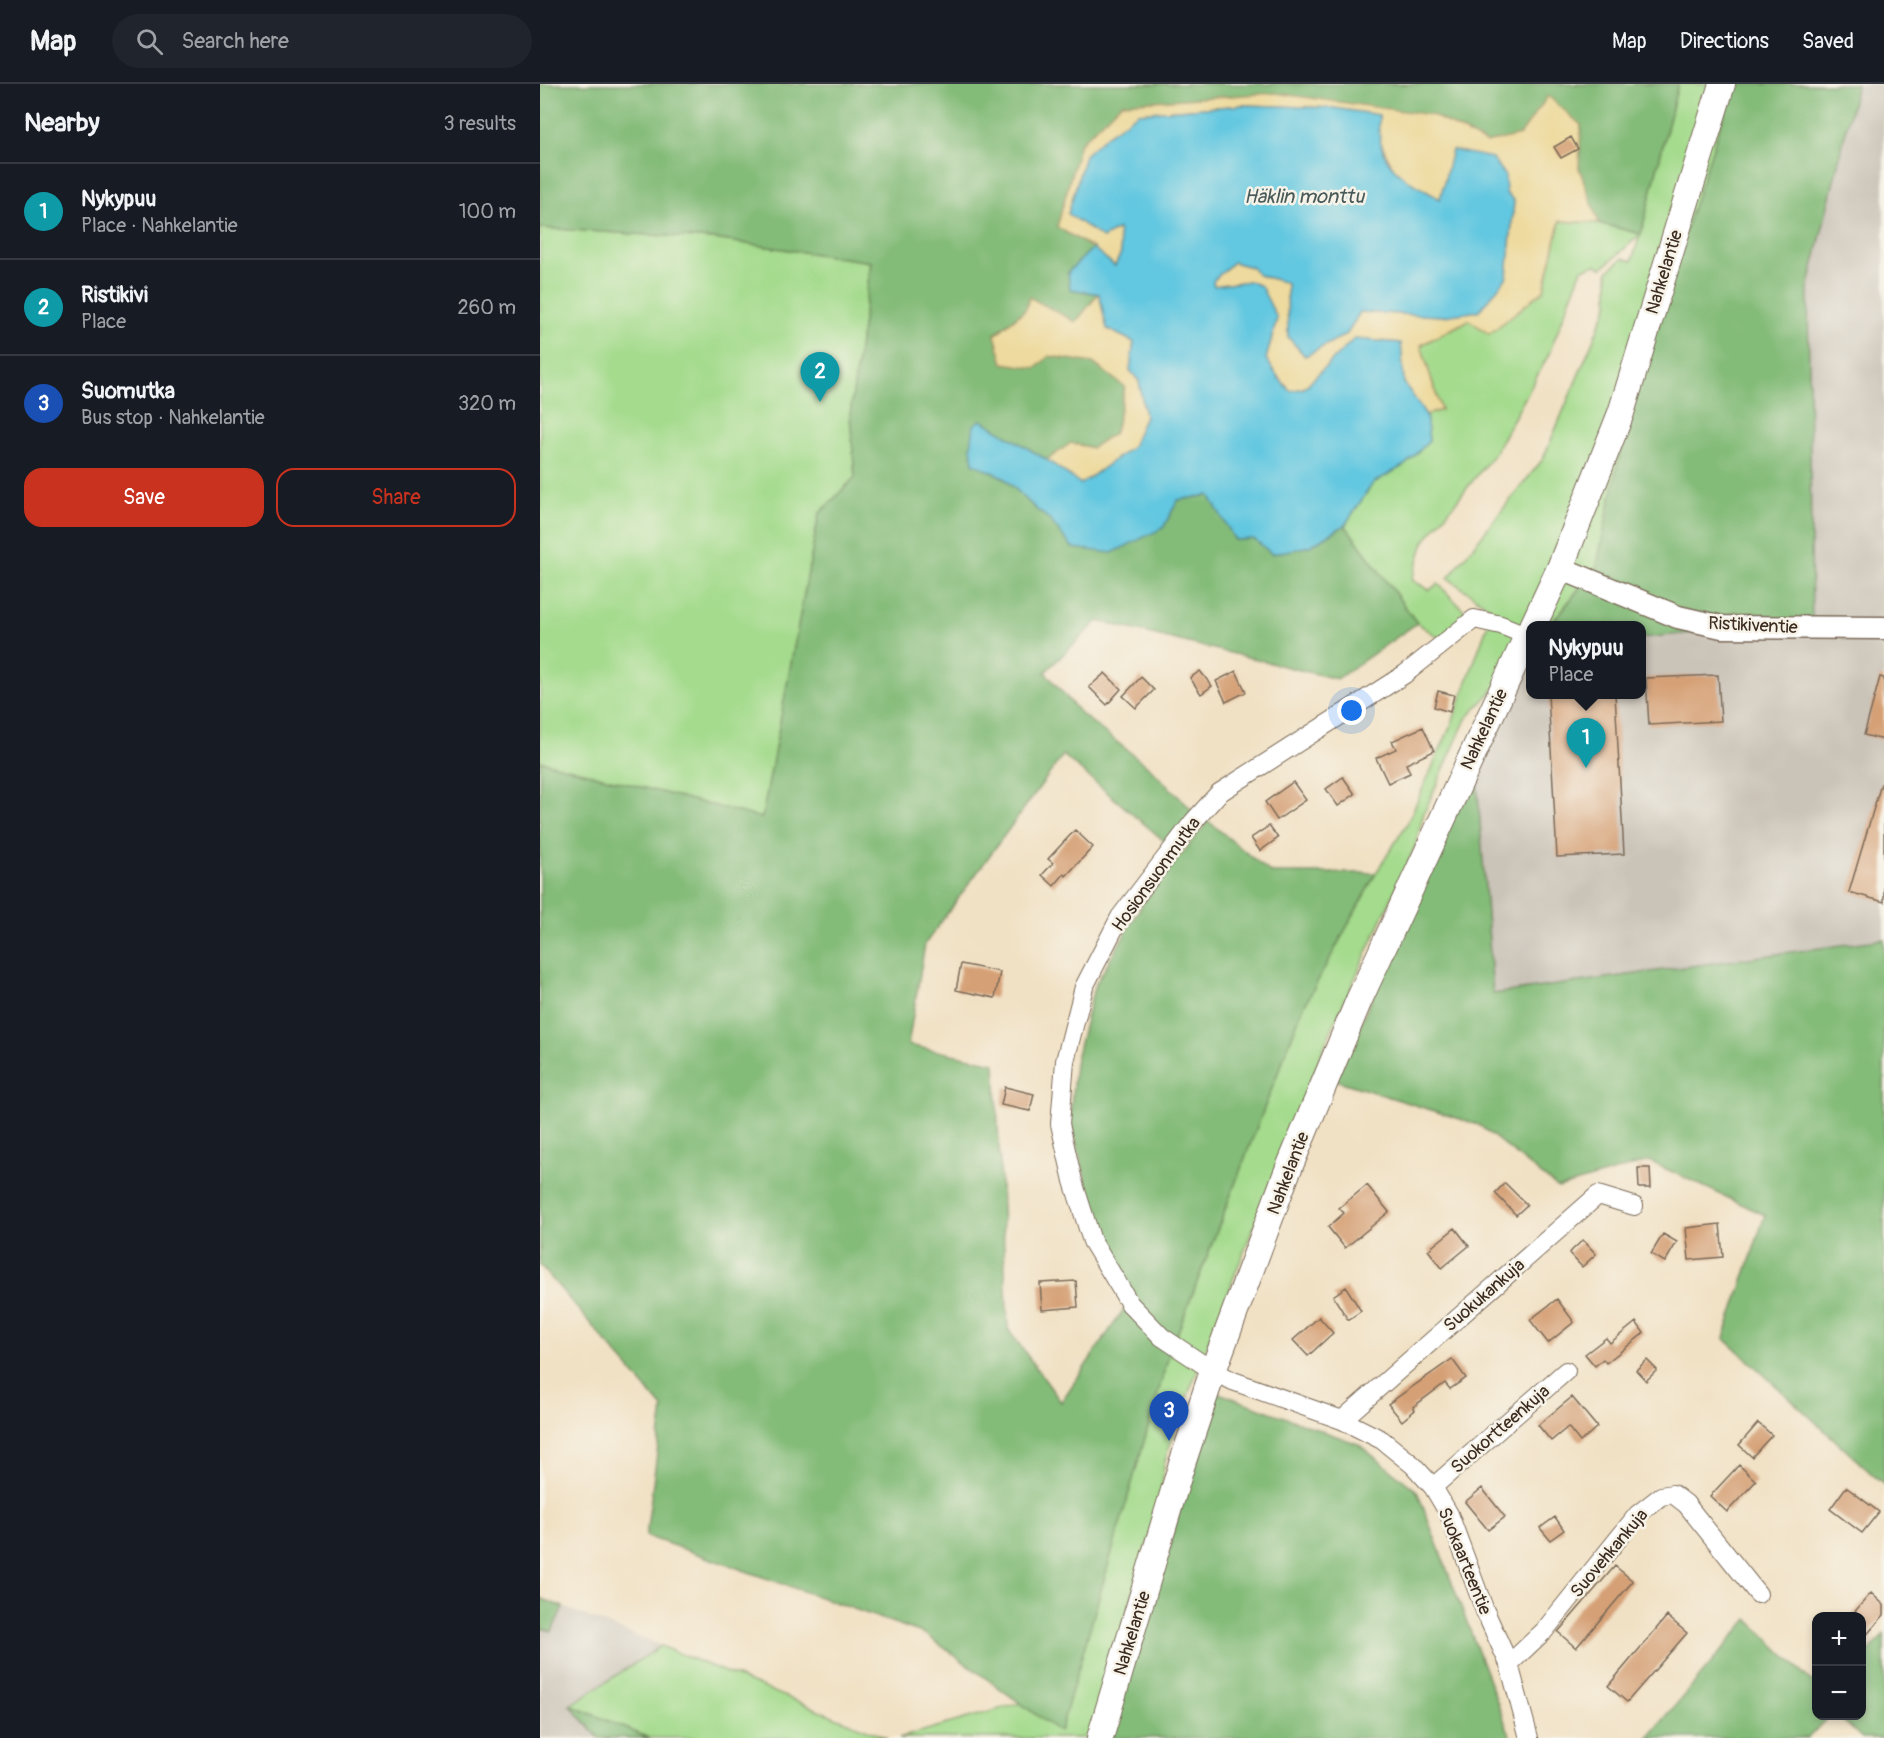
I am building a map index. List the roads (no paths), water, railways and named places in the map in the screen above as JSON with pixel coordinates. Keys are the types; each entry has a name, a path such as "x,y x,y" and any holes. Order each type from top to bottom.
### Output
{"main road":[{"name":"Nahkelantie","path":"1534,621 1560,568 1621,413 1722,84"},
{"name":"Nahkelantie","path":"1100,1738 1181,1467 1286,1175 1359,1000 1526,639"}],"street":[{"name":"Ristikiventie","path":"1560,568 1678,617 1722,627 1884,628"},
{"name":"Hosionsuonmutka","path":"1214,1371 1162,1337 1130,1304 1092,1241 1073,1181 1060,1124 1065,1061 1084,987 1120,918 1193,822 1220,793 1405,674 1474,619 1526,629"},
{"name":"Suokukankuja","path":"1342,1420 1598,1195 1634,1206"},
{"name":"Suokaarteentie","path":"1214,1371 1233,1381 1342,1420 1382,1440 1413,1465 1433,1486 1449,1514 1485,1611 1509,1664 1529,1738"},
{"name":"Suokortteenkuja","path":"1433,1486 1566,1371"},
{"name":"Suovehkankuja","path":"1509,1664 1544,1631 1638,1514 1661,1496 1673,1494 1686,1504 1758,1594"}],"water":[{"name":"Häklin monttu","path":"1245,105 1334,108 1379,115 1382,147 1393,168 1440,199 1452,150 1492,158 1505,176 1506,193 1514,201 1507,277 1479,311 1444,316 1360,312 1347,334 1305,356 1288,337 1287,283 1259,275 1251,267 1233,262 1213,281 1214,286 1249,281 1261,286 1277,318 1266,359 1290,391 1304,388 1354,339 1401,343 1404,383 1426,415 1429,441 1405,465 1373,483 1345,525 1310,546 1272,554 1254,539 1235,540 1209,495 1178,500 1163,528 1112,553 1073,548 1049,519 1003,477 973,463 971,447 974,425 981,420 1047,460 1081,484 1132,447 1145,416 1139,381 1130,370 1134,342 1107,329 1099,294 1070,289 1068,272 1093,248 1115,266 1121,253 1118,229 1103,238 1068,214 1085,155 1106,136 1138,113"}],"place":[{"name":"Ristikivi","path":"820,402"},
{"name":"Nykypuu","path":"1586,768"},
{"name":"Suomutka","path":"1169,1441"}]}
